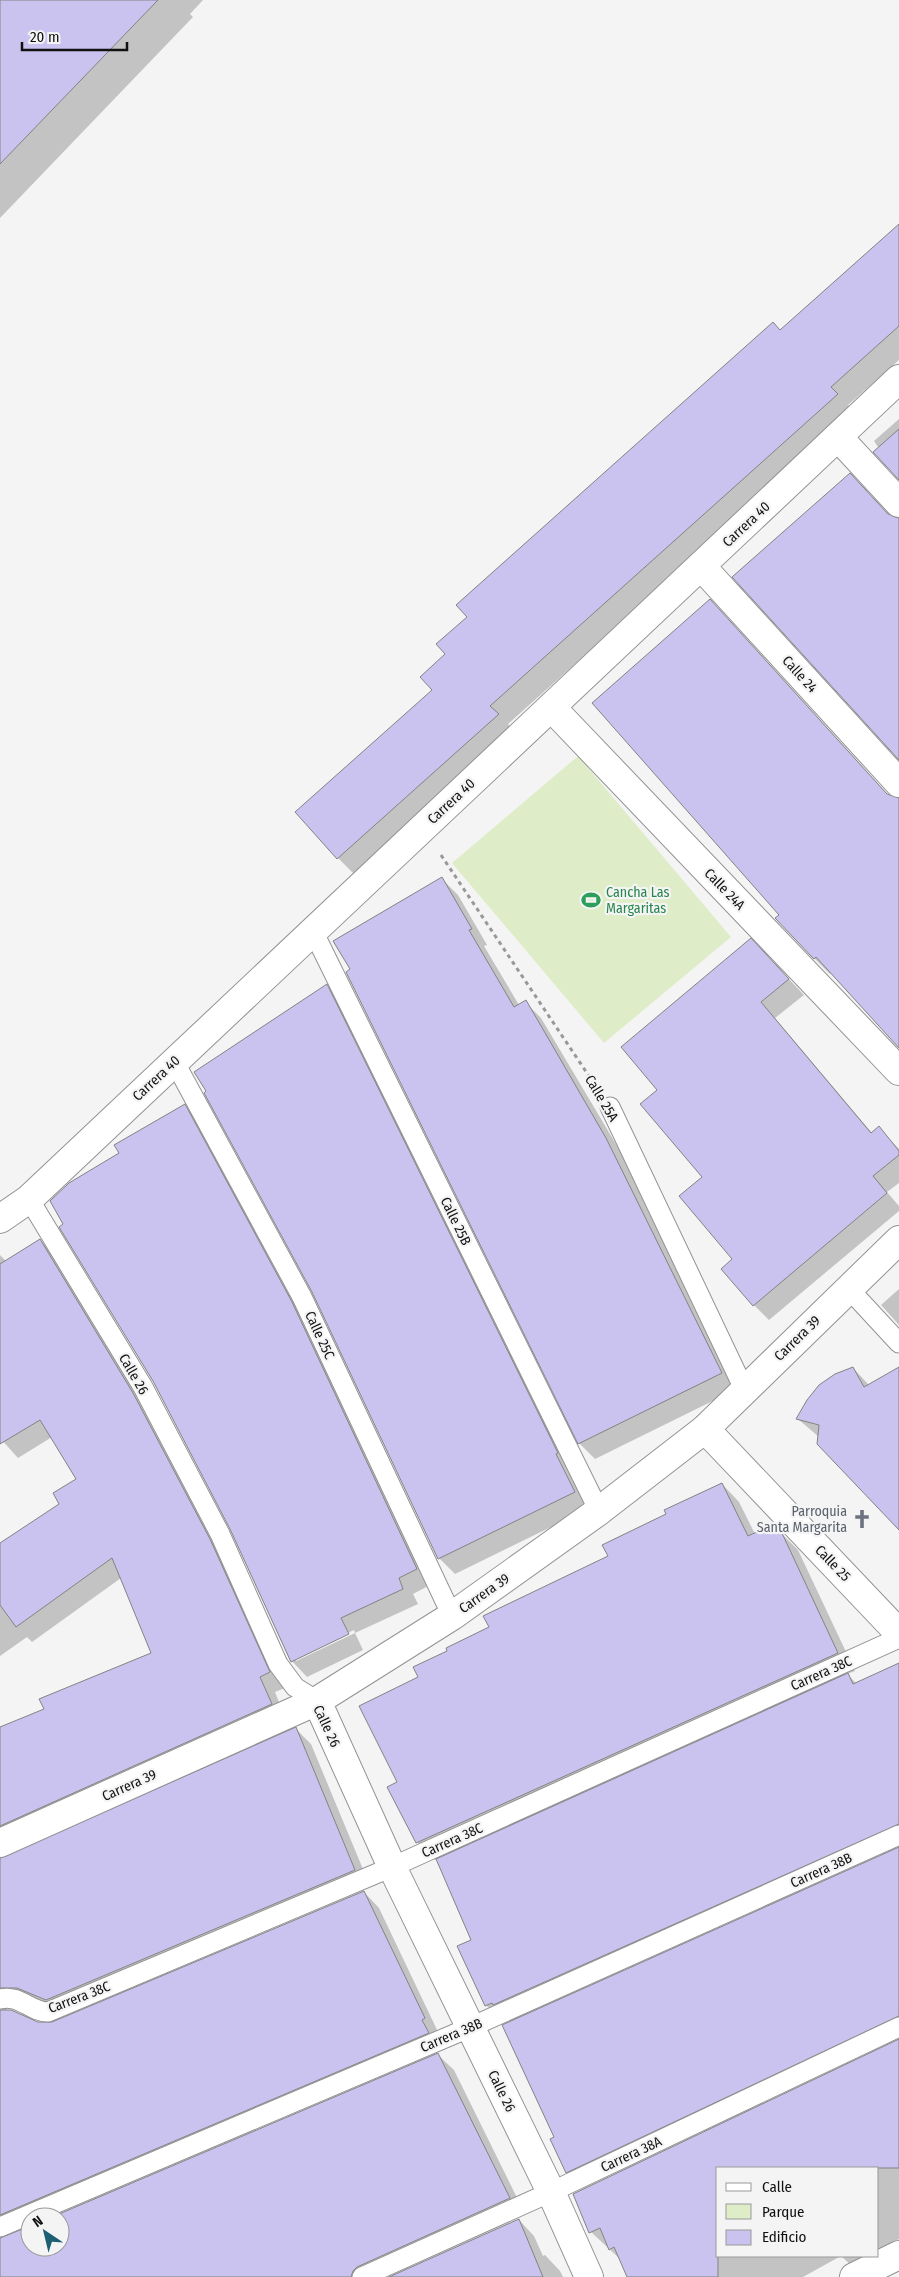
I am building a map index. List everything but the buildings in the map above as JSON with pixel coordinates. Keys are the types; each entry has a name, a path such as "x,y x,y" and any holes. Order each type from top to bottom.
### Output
{"street":[{"name":"Carrera 40","path":"0,1219 28,1199 899,379"},
{"path":"838,437 899,503"},
{"name":"Calle 24","path":"701,566 899,783"},
{"name":"Calle 24A","path":"551,707 899,1071"},
{"name":"Carrera 39","path":"0,1843 316,1701 452,1616 599,1511 705,1429 899,1240"},
{"name":"Calle 25","path":"705,1429 899,1633"},
{"name":"Calle 26","path":"316,1701 392,1867 551,2192 590,2277"},
{"path":"854,2277 899,2256"}],"lane":[{"name":"Calle 25B","path":"313,931 599,1511"},
{"name":"Calle 25C","path":"174,1061 302,1297 452,1616"},
{"name":"Calle 25A","path":"610,1107 744,1389"},
{"name":"Calle 26","path":"28,1199 142,1387 220,1534 278,1664 295,1687 316,1701"},
{"path":"849,1289 899,1343"},
{"name":"Carrera 38C","path":"0,1999 18,1999 38,2012 48,2012 392,1867 899,1638"},
{"name":"Carrera 38B","path":"0,2227 471,2027 899,1835"},
{"name":"Carrera 38A","path":"362,2277 551,2192 899,2027"}],"path":[{"name":"Calle 25A","path":"422,828 610,1107"}],"green space":[{"name":"Cancha Las Margaritas","path":"578,756 731,937 604,1043 452,863"}],"place":[{"name":"Cancha Las Margaritas","path":"591,900"},
{"name":"Parroquia Santa Margarita","path":"862,1519"}]}
